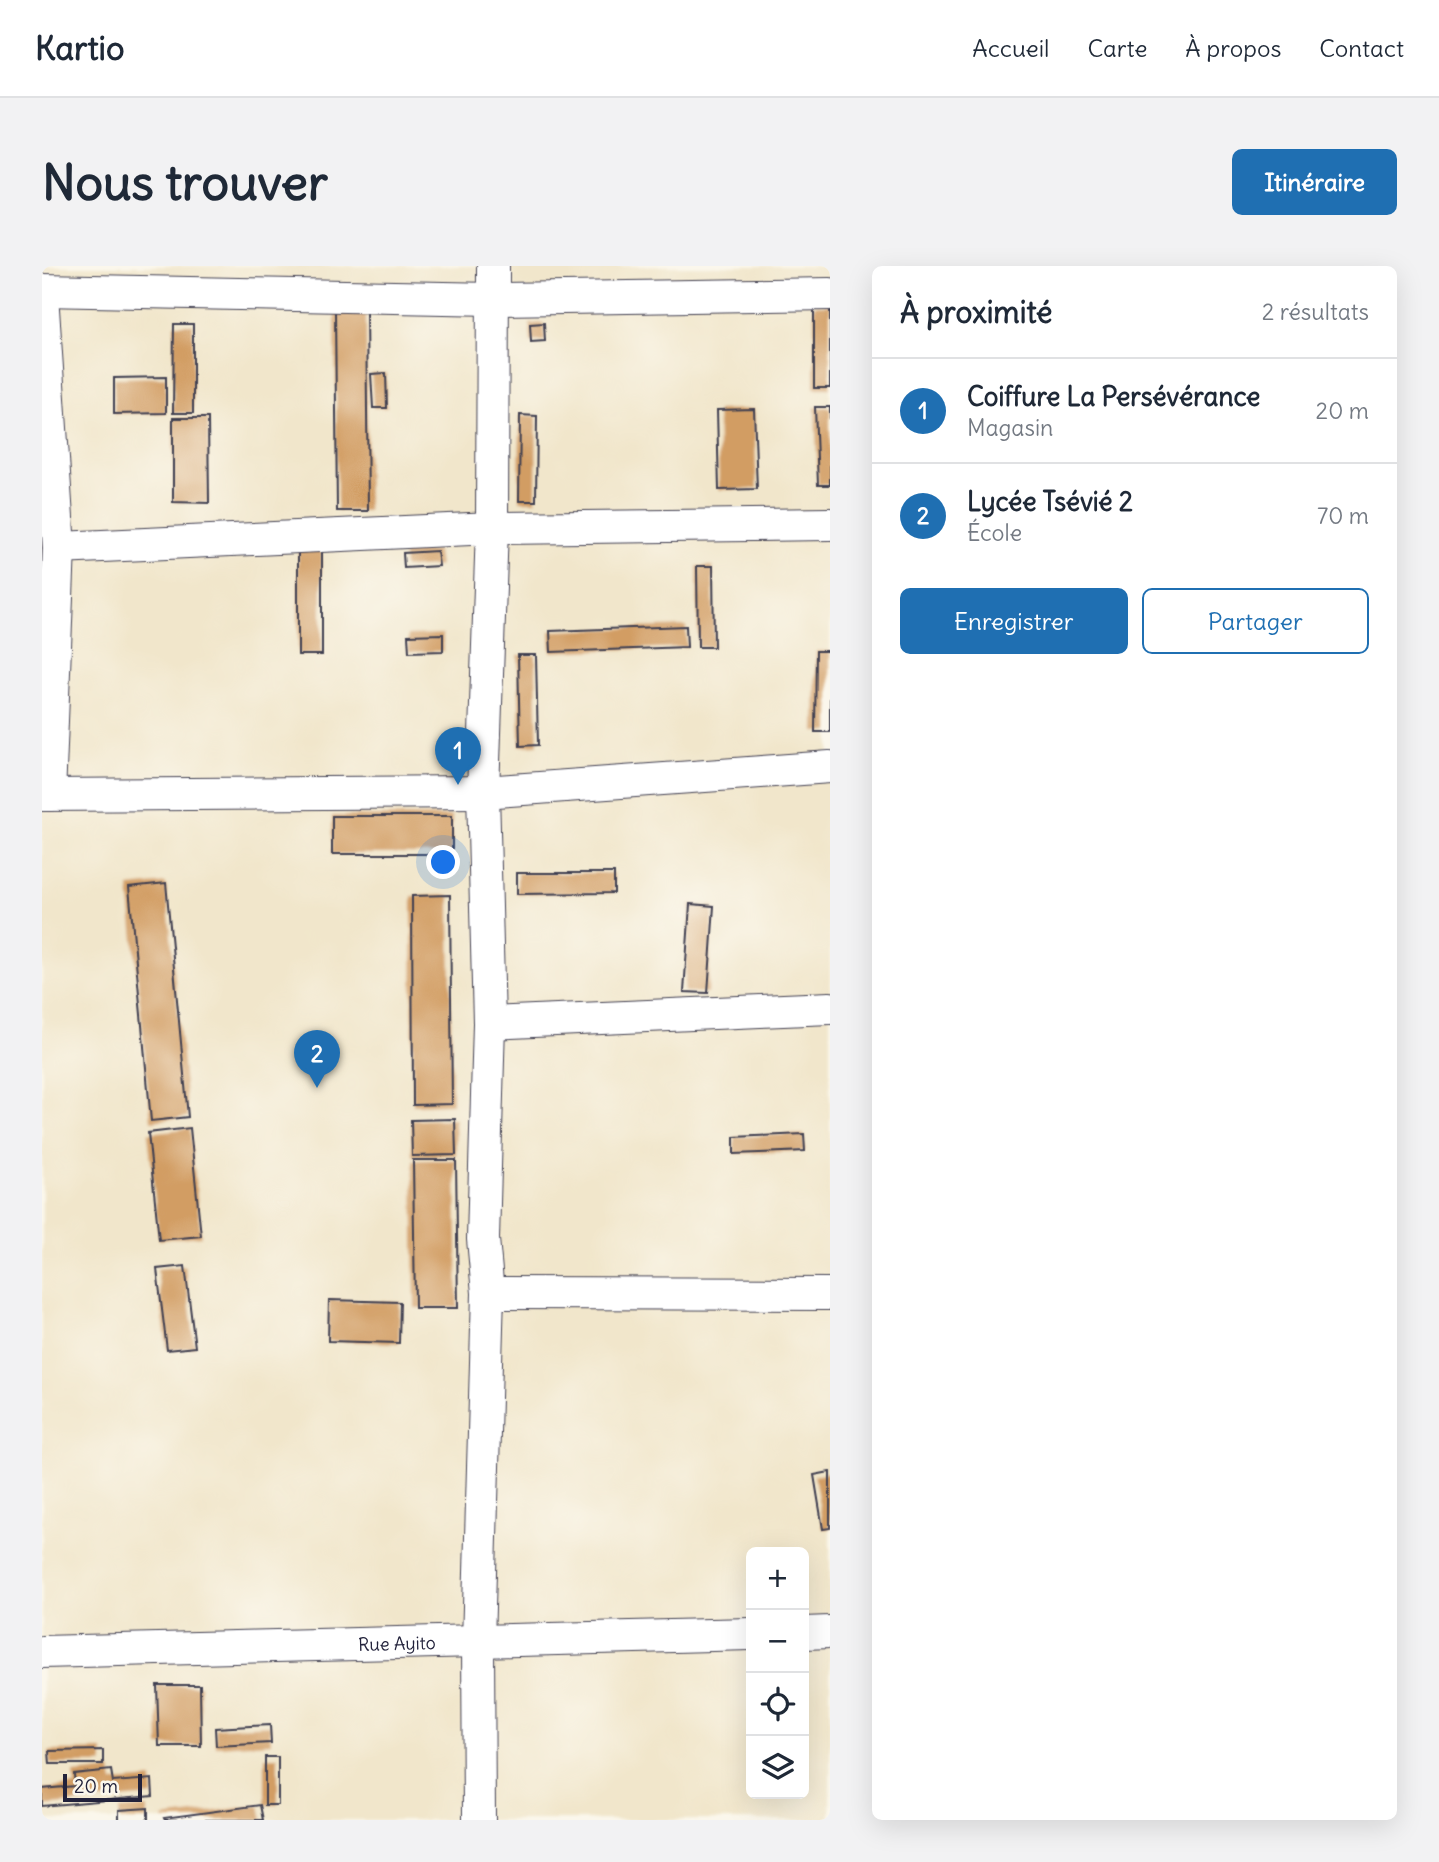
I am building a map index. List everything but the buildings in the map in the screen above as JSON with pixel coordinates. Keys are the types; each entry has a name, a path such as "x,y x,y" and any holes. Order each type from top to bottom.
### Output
{"street":[{"path":"479,1820 478,1642 488,1293 483,1239 489,1023 483,792 492,528 493,266"},
{"path":"830,294 493,299 42,292 59,548 45,795 483,792 830,767"},
{"path":"59,548 492,528 830,524"},
{"path":"489,1023 830,1008"},
{"path":"488,1293 830,1294"},
{"path":"809,1633 830,1632"},
{"name":"Rue Ayito","path":"42,1651 746,1634"}],"place":[{"name":"Coiffure La Persévérance","path":"458,785"},
{"name":"Lycée Tsévié 2","path":"317,1088"}]}
